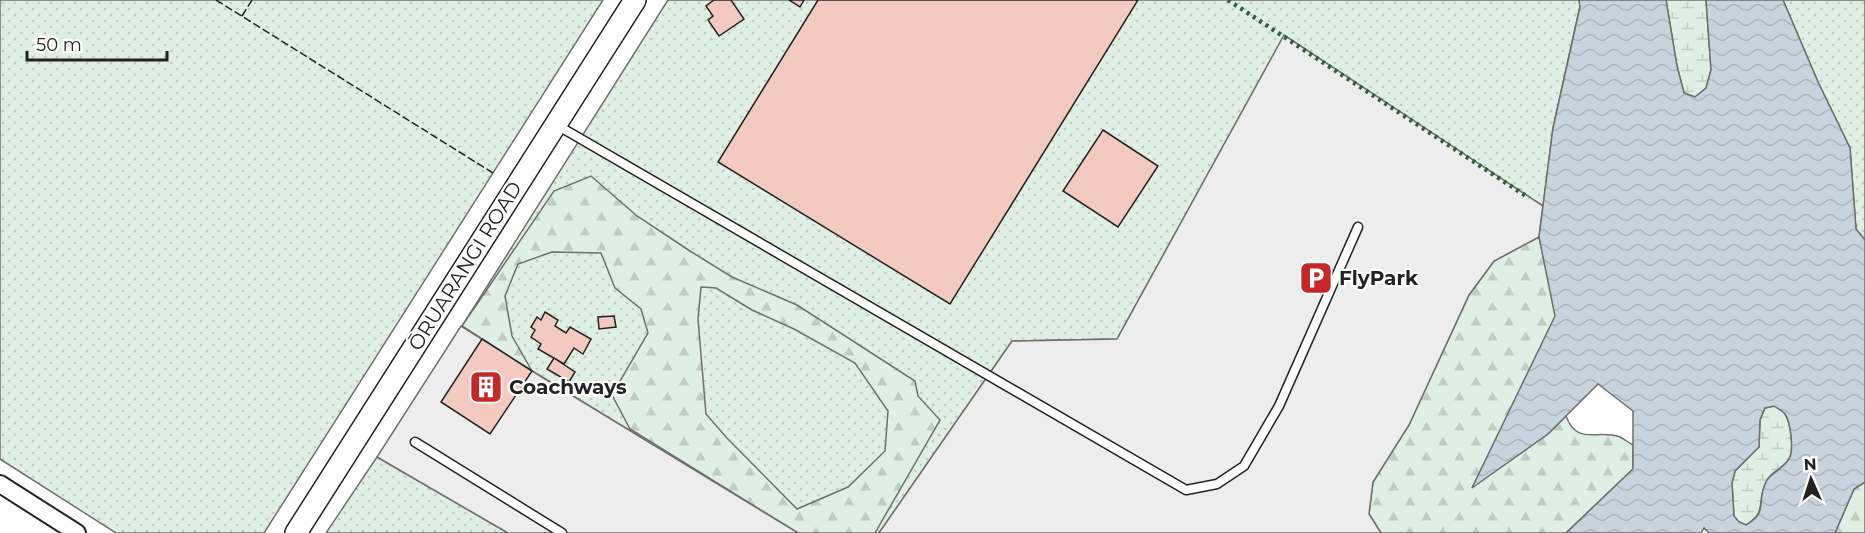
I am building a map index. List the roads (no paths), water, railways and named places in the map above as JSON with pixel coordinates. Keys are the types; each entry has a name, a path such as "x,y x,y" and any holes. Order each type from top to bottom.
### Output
{"street":[{"name":"ŌRUARANGI ROAD","path":"296,533 635,0"},
{"path":"0,484 77,533"}],"lane":[{"path":"555,124 1186,490 1217,484 1244,466 1279,406 1358,227"},
{"path":"415,442 562,533"}],"water":[{"path":"1579,0 1666,0 1684,93 1695,97 1706,88 1711,70 1706,0 1783,0 1818,82 1850,148 1856,229 1865,240 1865,482 1854,489 1835,533 1709,533 1704,528 1701,533 1566,533 1633,469 1633,411 1598,384 1548,434 1472,488 1555,316 1539,237 1553,128 1580,7","holes":["1774,406 1785,414 1789,424 1791,455 1768,479 1763,489 1760,511 1746,525 1734,516 1732,483 1735,471 1759,447 1760,420 1765,408"]}],"place":[{"name":"FlyPark","path":"1316,278"},
{"name":"Coachways","path":"486,387"}]}
